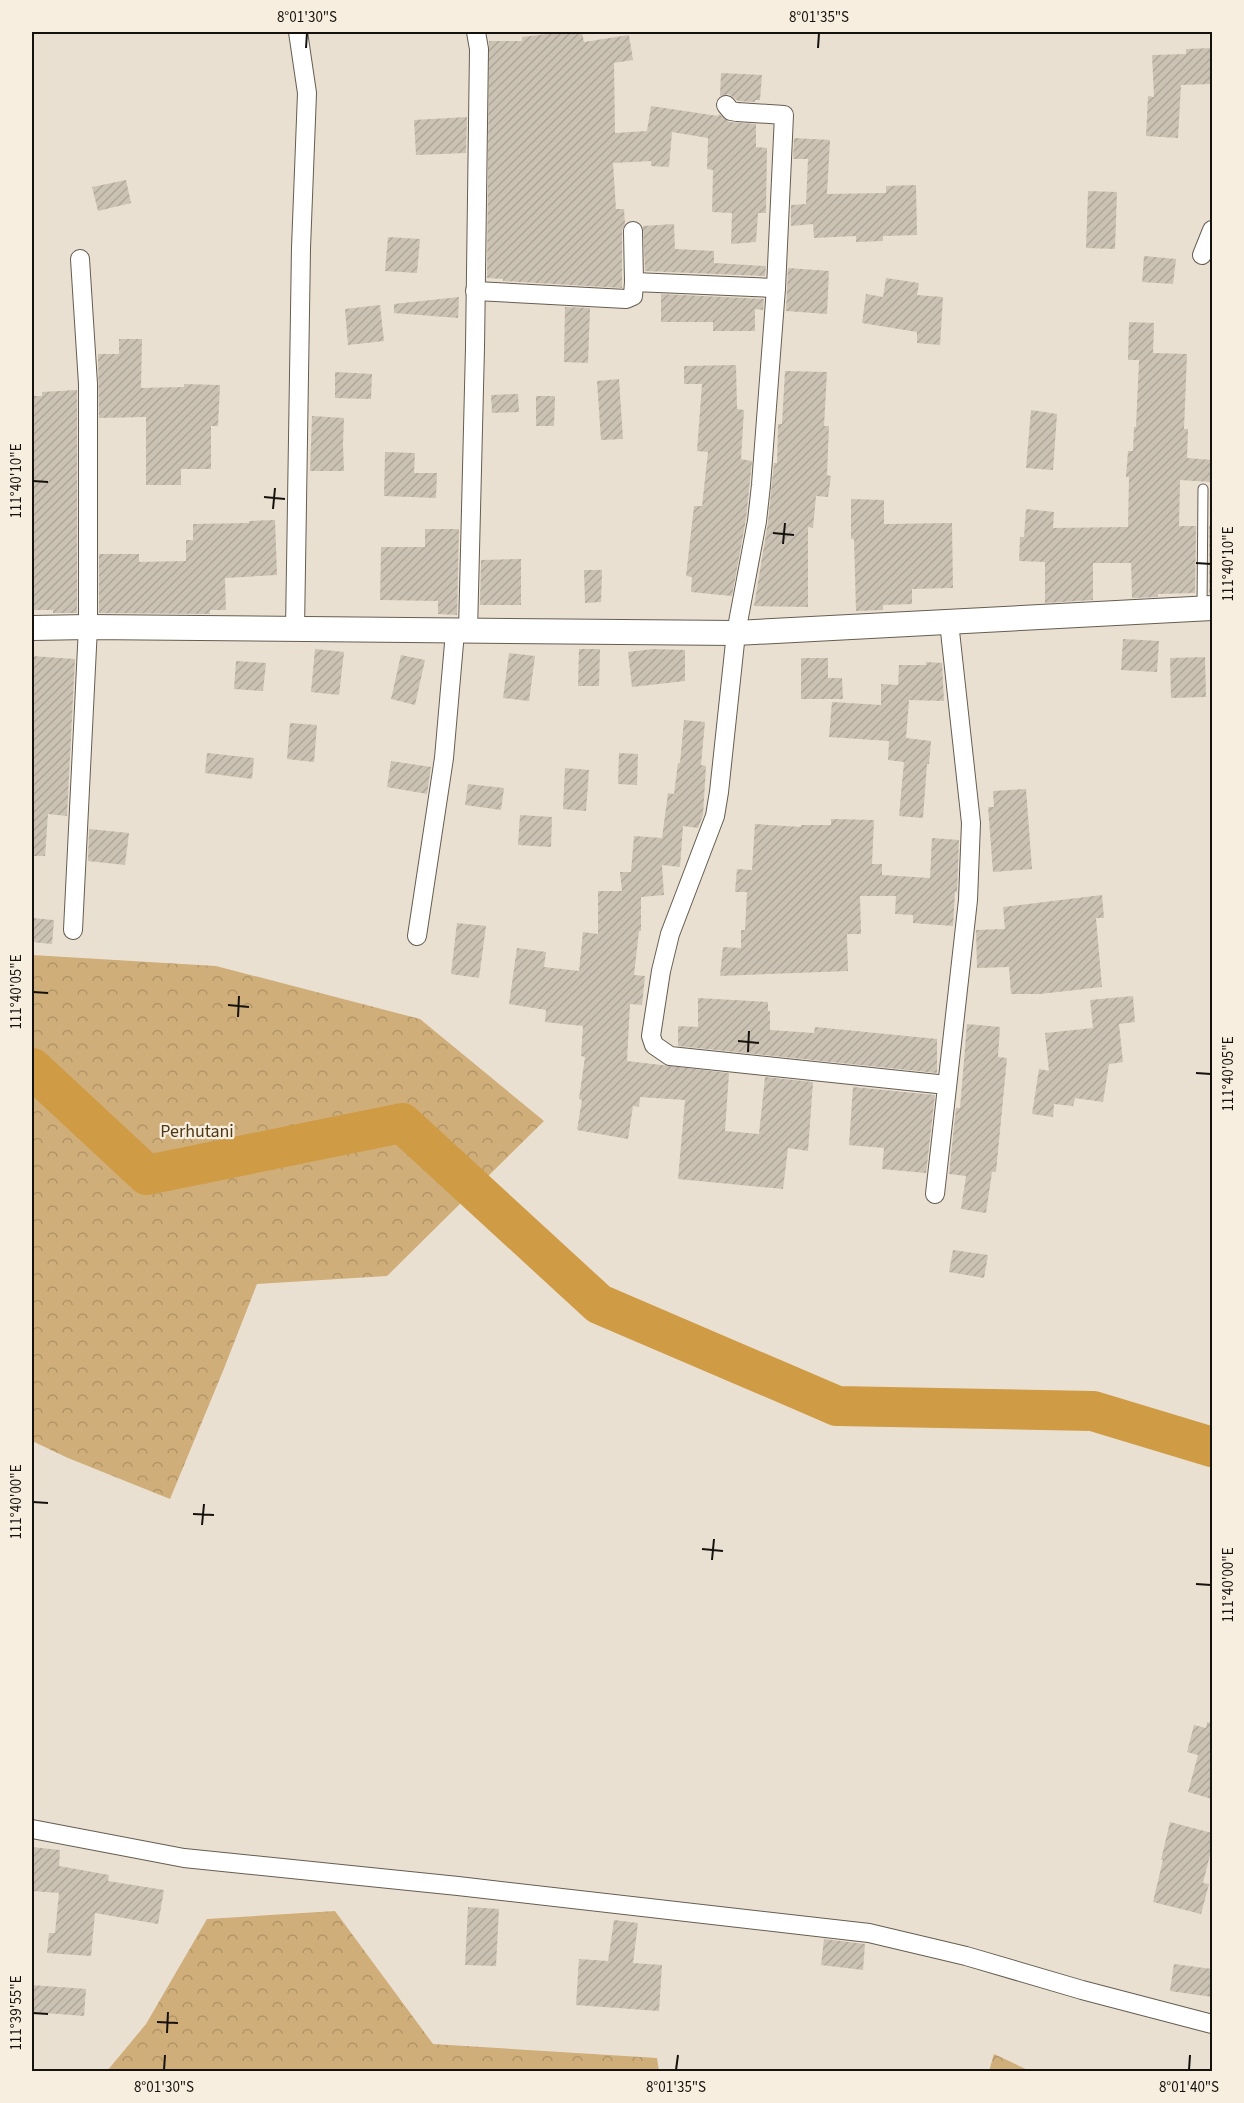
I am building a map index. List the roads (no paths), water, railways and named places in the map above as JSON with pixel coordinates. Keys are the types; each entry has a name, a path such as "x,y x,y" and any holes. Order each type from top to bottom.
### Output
{"street":[{"path":"294,630 300,259 307,93 298,32"},
{"path":"417,936 462,632 475,291 479,49 476,32"},
{"path":"726,105 731,111 784,115 776,288 757,521 736,633 715,816 670,934 661,970 651,1036 654,1045 670,1056 947,1085"},
{"path":"1202,255 1212,230"},
{"path":"475,291 626,299 633,296 633,231"},
{"path":"73,930 88,627 88,384 80,259"},
{"path":"634,282 776,288"},
{"path":"32,628 736,633 1207,608"},
{"path":"935,1194 968,900 971,824 949,622"},
{"path":"32,1829 184,1858 458,1886 869,1933 966,1956 1082,1990 1212,2024"}],"lane":[{"path":"1203,489 1207,608"}],"waterway":[{"path":"32,1068 147,1175 402,1123 599,1304 837,1406 1093,1411 1212,1447"}],"park label":[{"name":"Perhutani","path":"197,1131"}]}
